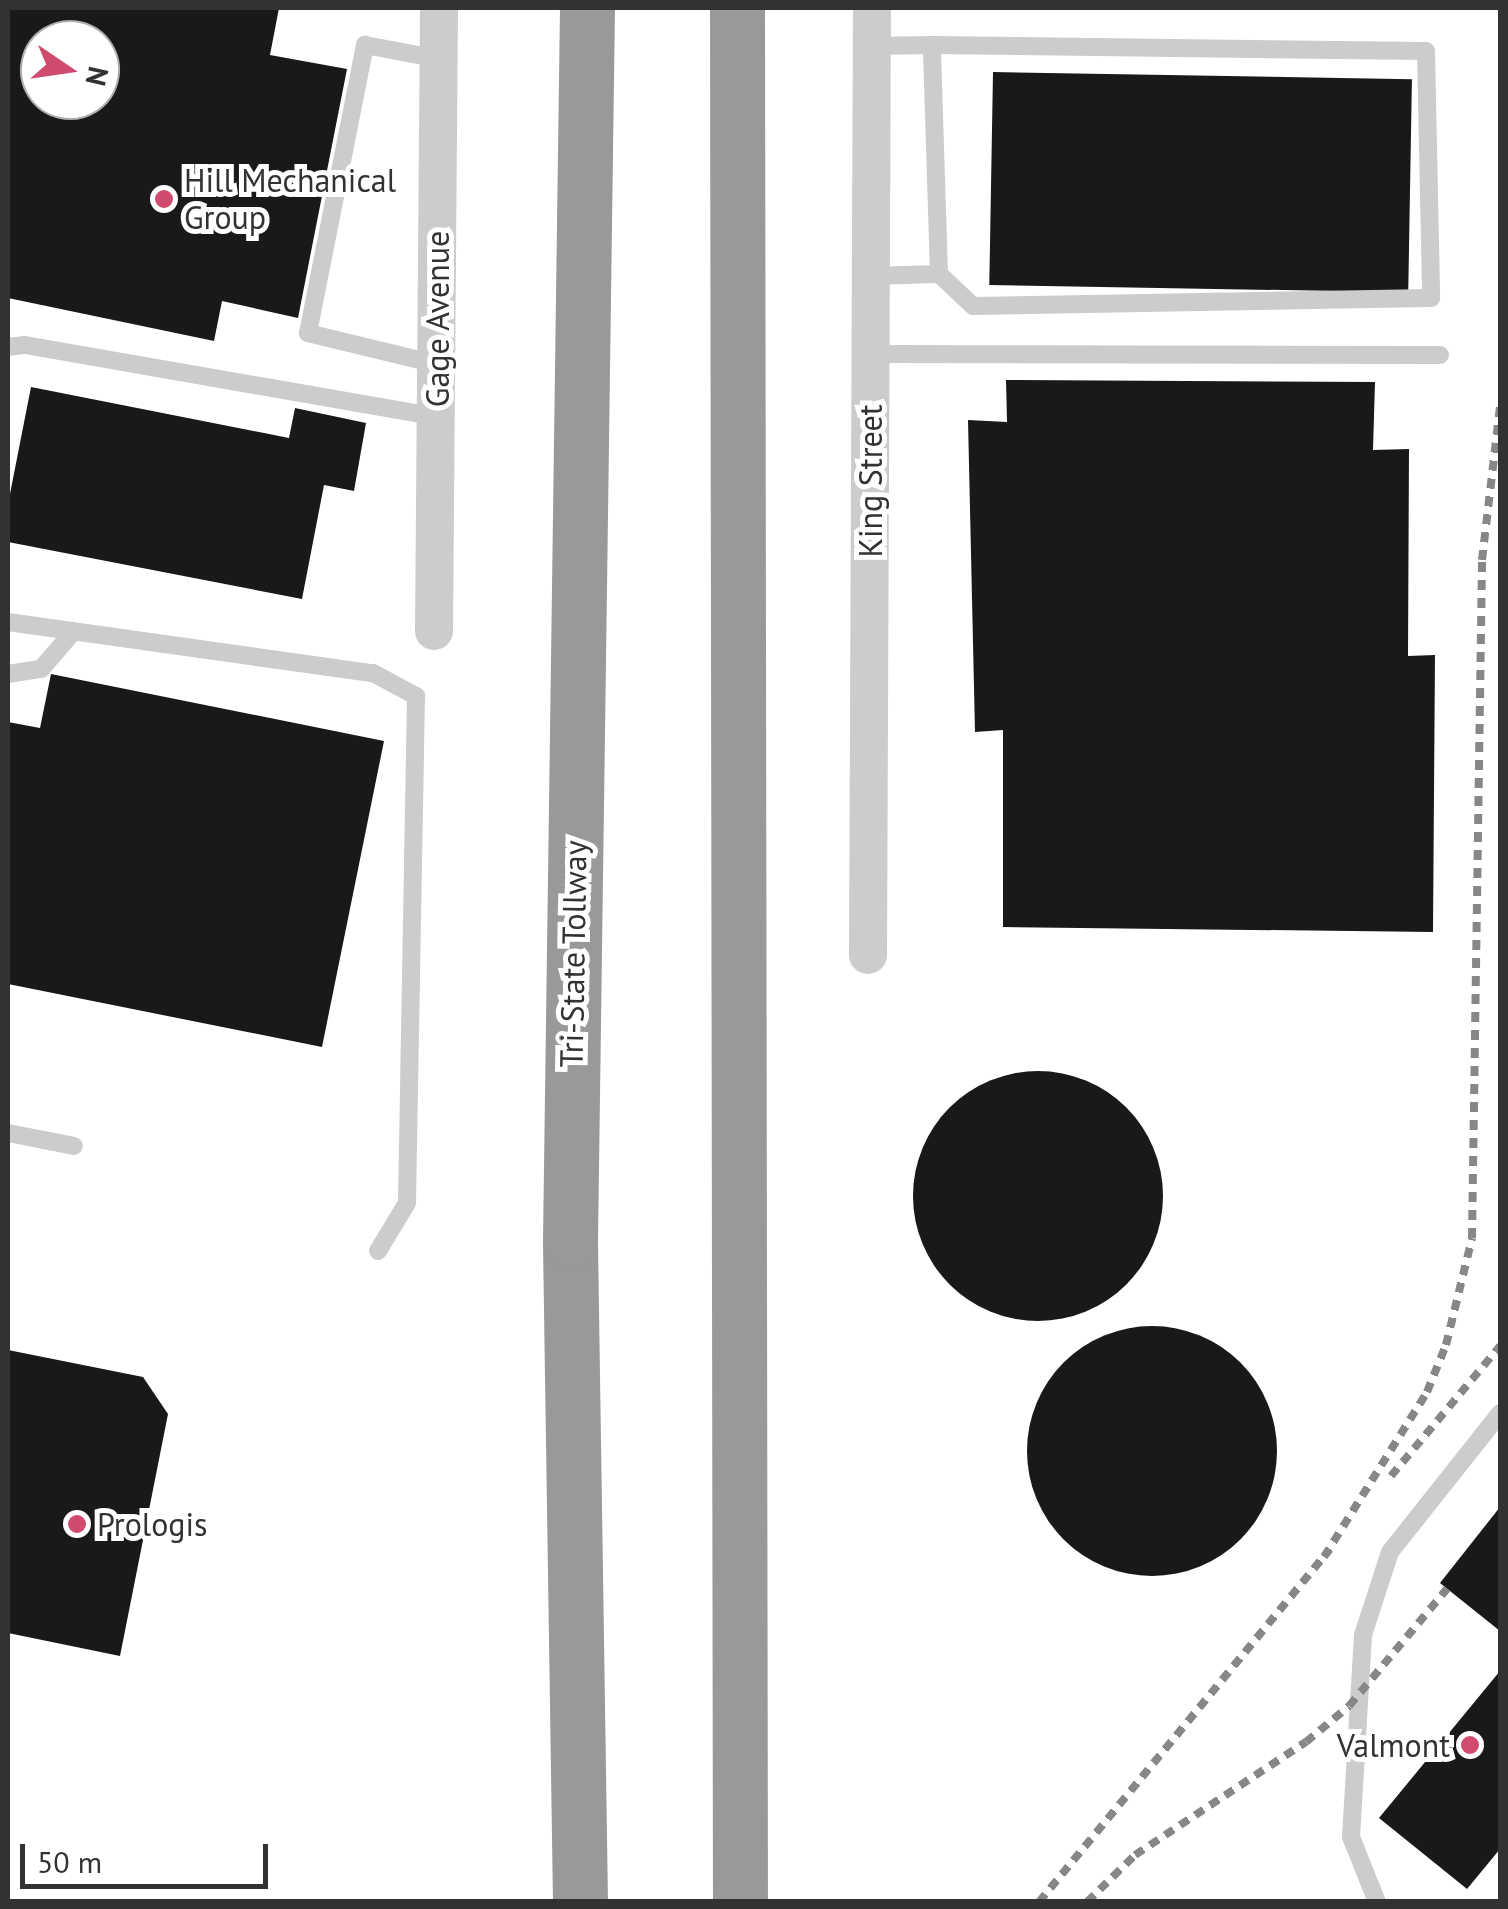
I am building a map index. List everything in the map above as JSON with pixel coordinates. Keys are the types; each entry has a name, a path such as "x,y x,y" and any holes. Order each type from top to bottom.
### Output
{"highway":[{"name":"Tri-State Tollway","path":"580,1902 570,1240 586,8"},
{"path":"737,8 740,1902"}],"street":[{"name":"Gage Avenue","path":"434,631 440,8"},
{"name":"King Street","path":"868,955 872,8"}],"lane":[{"path":"436,364 308,334 365,45 439,58"},
{"path":"932,45 939,274"},
{"path":"870,276 939,274 973,306 1431,298 1426,52 872,46"},
{"path":"8,347 26,345 436,417"},
{"path":"870,354 1440,355"},
{"path":"8,622 373,672 416,696 408,1203 378,1251"},
{"path":"8,674 41,668 73,632"},
{"path":"8,1133 74,1146"},
{"path":"1377,1902 1351,1837 1363,1634 1390,1552 1500,1413"}],"building":[{"name":"Hill Mechanical Group","path":"8,8 279,8 270,55 347,69 298,318 222,301 214,341 8,298"},
{"path":"993,72 1412,79 1408,292 989,285"},
{"path":"1006,380 1375,382 1373,450 1409,449 1408,656 1435,655 1433,932 1003,927 1003,730 975,732 968,420 1007,422"},
{"path":"31,387 289,438 295,408 366,423 354,491 324,485 302,599 8,542 8,504"},
{"path":"51,674 384,741 322,1047 8,984 8,722 40,728"},
{"path":"1038,1071 1086,1080 1127,1107 1154,1148 1163,1196 1154,1244 1127,1285 1086,1312 1038,1321 990,1312 949,1285 922,1244 913,1196 922,1148 949,1107 990,1080"},
{"path":"1152,1326 1200,1335 1241,1362 1268,1403 1277,1451 1268,1499 1241,1540 1200,1567 1152,1576 1104,1567 1063,1540 1036,1499 1027,1451 1036,1403 1063,1362 1104,1335"},
{"name":"Prologis","path":"8,1350 143,1377 168,1414 120,1656 8,1633"},
{"path":"1500,1507 1500,1631 1440,1583"},
{"name":"Valmont","path":"1500,1671 1500,1849 1467,1889 1379,1818"}],"railway":[{"path":"1324,1557 1427,1392 1446,1345 1472,1238 1482,560 1500,407"},
{"path":"1391,1476 1500,1346"},
{"path":"1039,1902 1330,1549"},
{"path":"1087,1902 1135,1855 1306,1742 1349,1706 1447,1589"}],"place":[{"name":"Hill Mechanical Group","path":"164,199"},
{"name":"Prologis","path":"77,1524"},
{"name":"Valmont","path":"1470,1745"}]}
